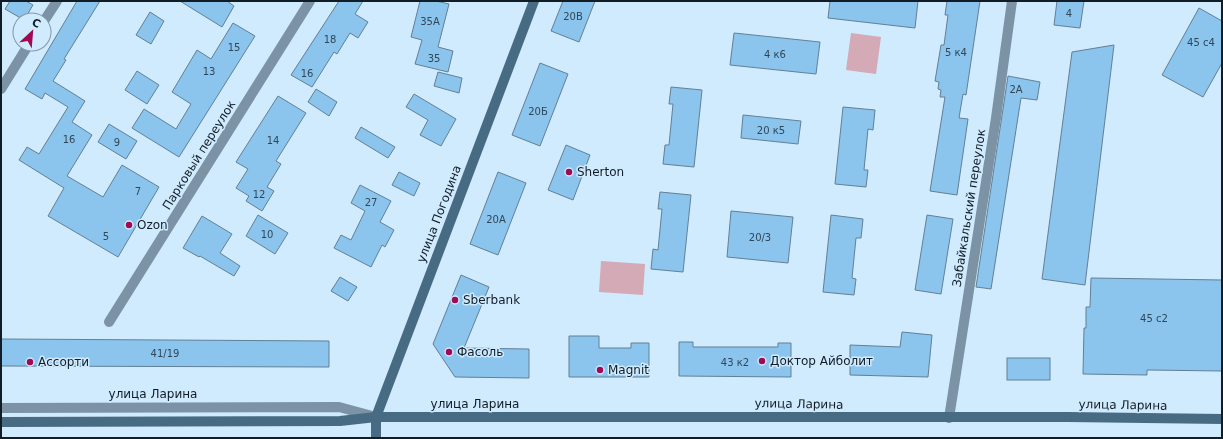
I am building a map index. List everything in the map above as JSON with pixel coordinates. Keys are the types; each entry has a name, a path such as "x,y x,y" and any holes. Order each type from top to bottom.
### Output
{"main road":[{"name":"улица Погодина","path":"376,438 376,417 534,1"},
{"name":"улица Ларина","path":"1,422 340,421 376,417 793,416 1222,419"}],"street":[{"path":"50,12 57,1"},
{"name":"Парковый переулок","path":"109,322 310,1"},
{"name":"Забайкальский переулок","path":"949,418 996,118 1012,1"},
{"path":"1,89 24,52"},
{"name":"улица Ларина","path":"1,408 339,407 376,417"}],"shaded area":[{"path":"851,33 881,37 876,74 846,70"},
{"path":"601,261 645,264 643,295 599,292"}],"building":[{"path":"10,1 26,1 33,5 29,12 12,13 5,9"},
{"path":"77,1 100,1 64,59 66,60 53,81 85,101 72,122 92,135 67,176 103,197 122,165 159,187 118,257 48,216 64,188 19,160 27,147 39,154 68,107 45,93 42,99 25,89 47,52 52,52 52,43"},
{"path":"180,1 227,1 234,6 222,27"},
{"path":"339,1 363,1 355,14 368,22 358,38 350,33 337,54 334,52 312,87 291,75"},
{"path":"420,1 436,1 449,4 438,47 453,51 448,72 415,64 422,40 411,37"},
{"path":"563,1 595,1 579,42 551,31"},
{"path":"830,1 918,1 915,28 828,18"},
{"path":"947,1 980,1 966,95 963,94 959,118 968,119 957,195 930,191 945,97 940,97 941,90 938,89 939,82 935,81 941,45 944,45 948,15 945,15"},
{"path":"1057,1 1084,1 1080,28 1054,25"},
{"path":"1199,8 1222,21 1222,63 1203,97 1162,75"},
{"path":"150,12 164,21 151,44 136,35"},
{"path":"233,23 255,36 179,157 132,128 144,109 176,129 191,104 172,92 197,50 211,59"},
{"path":"734,33 820,42 816,74 730,65"},
{"path":"1114,45 1085,285 1042,279 1072,52"},
{"path":"540,63 568,74 540,146 512,135"},
{"path":"137,71 159,85 147,104 125,90"},
{"path":"438,72 462,78 459,93 434,86"},
{"path":"1008,76 1040,82 1037,100 1021,98 991,289 976,287"},
{"path":"671,87 702,90 694,167 663,164 665,145 669,145 673,104 669,104"},
{"path":"316,89 337,102 329,116 308,102"},
{"path":"414,94 456,119 441,146 420,135 428,120 406,107"},
{"path":"278,96 306,113 276,161 281,164 267,187 274,191 262,211 246,201 249,196 236,188 248,169 236,162"},
{"path":"843,107 875,110 873,130 868,129 864,170 868,170 866,187 835,184"},
{"path":"743,115 801,121 798,144 741,138"},
{"path":"109,124 137,141 126,159 98,142"},
{"path":"361,127 395,147 388,158 355,138"},
{"name":"Sherton","path":"566,145 590,155 573,200 548,190"},
{"path":"399,172 420,183 414,196 392,185"},
{"path":"498,172 526,183 498,255 470,244"},
{"path":"360,185 391,201 380,222 394,230 385,247 382,245 371,267 334,248 341,235 351,240 365,211 351,203"},
{"path":"660,192 691,195 683,272 651,269 653,249 658,250 662,209 658,209"},
{"path":"731,211 793,217 788,263 727,257"},
{"path":"258,215 288,233 275,254 246,236"},
{"path":"831,215 863,219 861,238 856,238 852,278 856,279 854,295 823,292"},
{"path":"927,215 953,219 941,294 915,290"},
{"path":"202,216 232,234 220,253 240,266 234,276 183,248"},
{"path":"461,275 489,287 464,348 529,349 529,378 455,377 433,344"},
{"path":"340,277 357,287 348,301 331,291"},
{"path":"1091,278 1222,280 1222,371 1147,370 1147,375 1083,374 1084,328 1086,328 1086,307 1090,307"},
{"path":"902,332 932,335 928,377 850,375 850,345 900,347"},
{"path":"569,336 599,336 599,348 631,348 631,343 649,343 649,377 569,377"},
{"path":"1,339 329,341 329,367 1,366"},
{"path":"679,342 693,342 693,347 778,347 778,343 791,343 791,377 679,376"},
{"path":"1007,358 1050,358 1050,380 1007,380"}],"place":[{"name":"Sherton","path":"569,172"},
{"name":"Ozon","path":"129,225"},
{"name":"Sberbank","path":"455,300"},
{"name":"Фасоль","path":"449,352"},
{"name":"Доктор Айболит","path":"762,361"},
{"name":"Ассорти","path":"30,362"},
{"name":"Magnit","path":"600,370"}]}
